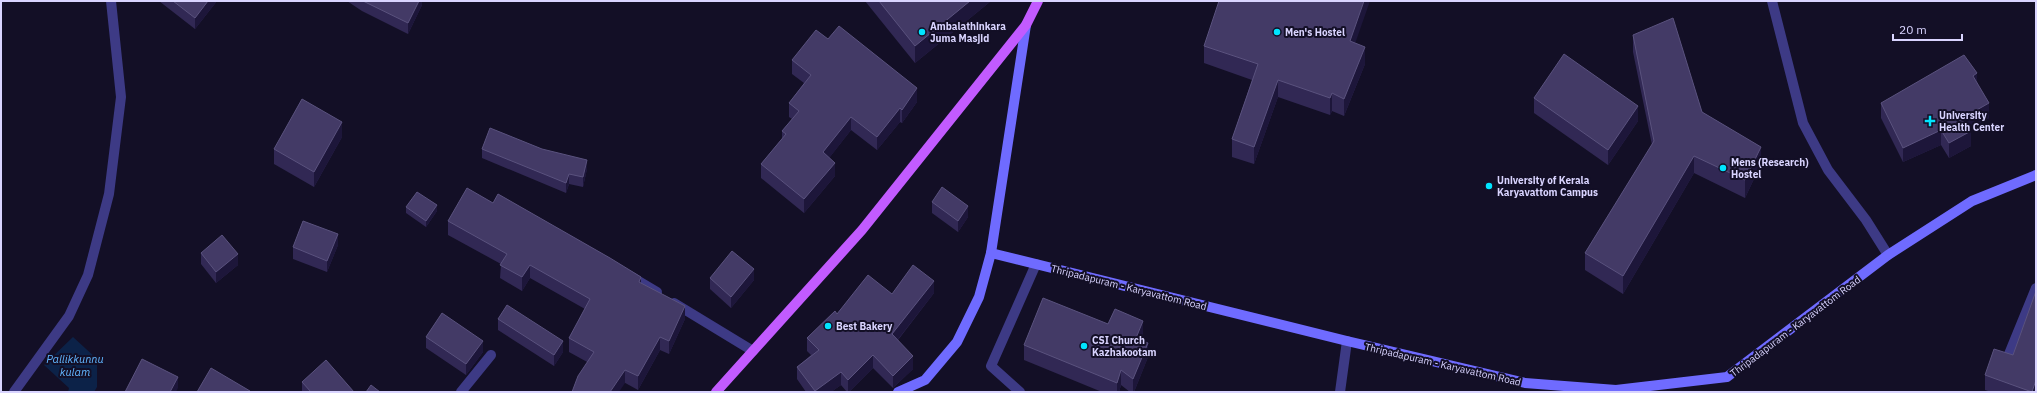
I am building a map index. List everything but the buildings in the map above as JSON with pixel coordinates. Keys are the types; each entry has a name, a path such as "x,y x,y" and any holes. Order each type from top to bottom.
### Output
{"main road":[{"path":"716,392 862,230 1026,25 1038,1"},
{"path":"898,392 925,380 957,342 979,297 991,253 1026,25"},
{"name":"Thripadapuram - Karyavattom Road","path":"991,253 1347,341 1525,383 1616,390 1727,377 1888,255 1972,201 2036,175"}],"street":[{"path":"14,392 69,316 88,275 109,194 121,97 111,1"},
{"path":"1772,1 1803,123 1828,170 1866,220 1888,255"},
{"path":"1020,392 991,366 1036,264"},
{"path":"625,272 752,352"},
{"path":"2007,359 2036,288"},
{"path":"1340,392 1347,341"},
{"path":"461,392 491,355"}],"water":[{"name":"Pallikkunnu kulam","path":"73,337 97,359 97,387 94,392 68,392 69,388 44,365"}],"place":[{"name":"Ambalathinkara Juma Masjid","path":"922,32"},
{"name":"Men's Hostel","path":"1277,32"},
{"name":"University Health Center","path":"1930,121"},
{"name":"Mens (Research) Hostel","path":"1723,168"},
{"name":"University of Kerala Karyavattom Campus","path":"1489,186"},
{"name":"Best Bakery","path":"828,326"},
{"name":"CSI Church Kazhakootam","path":"1084,346"}]}
